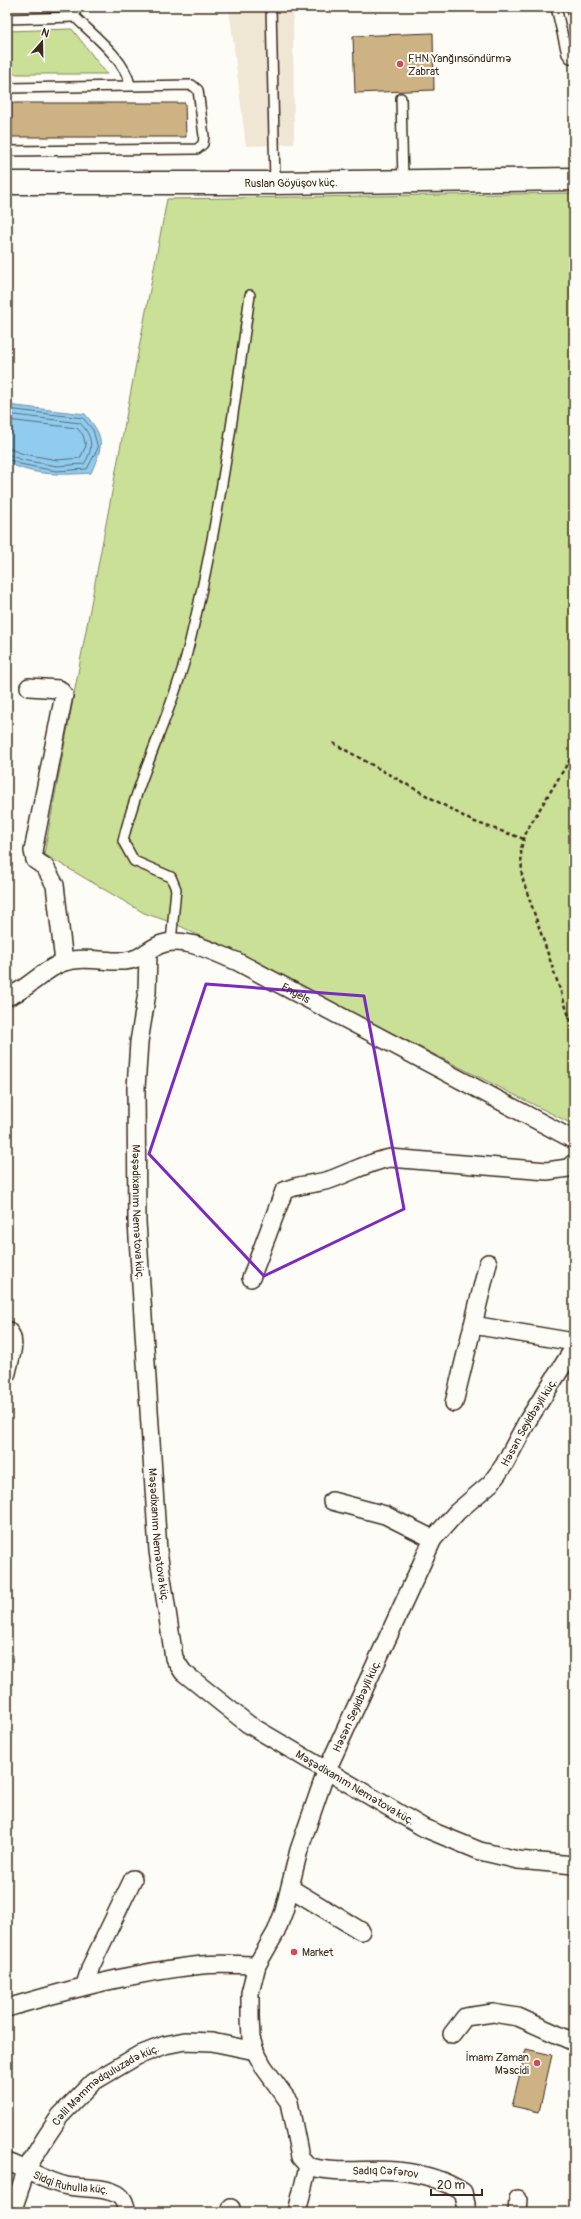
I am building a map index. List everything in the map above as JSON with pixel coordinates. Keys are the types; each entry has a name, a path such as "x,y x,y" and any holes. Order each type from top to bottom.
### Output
{"street":[{"name":"Ruslan Göyüşov küç.","path":"7,183 275,183 574,179"},
{"path":"29,687 59,689 64,695 33,851 34,860 45,867 55,885 64,962"},
{"path":"7,997 26,986 49,969 64,962 82,959 123,961 136,960 158,946 171,942"},
{"name":"Engels","path":"171,942 187,944 236,961 574,1140"},
{"name":"Məşədixanım Nemətova küç.","path":"148,952 147,993 139,1042 136,1088 137,1222 158,1551 174,1658 183,1672 248,1724 326,1772 424,1828 480,1851 518,1860 574,1865"},
{"path":"251,1278 284,1192 291,1187 330,1180 375,1161 390,1158 547,1171 568,1168 574,1163"},
{"path":"454,1403 488,1263"},
{"path":"473,1325 574,1342"},
{"path":"7,1330 10,1332 13,1342 7,1374"},
{"name":"Həsən Seyidbəyli küç.","path":"308,2166 300,2157 289,2102 263,2066 255,2051 250,2017 250,1994 257,1965 276,1932 290,1888 299,1850 326,1772 433,1539 457,1512 491,1483 504,1465 528,1420 574,1348"},
{"path":"332,1501 385,1514 433,1539"},
{"path":"85,1985 91,1966 133,1879"},
{"path":"290,1888 361,1931"},
{"path":"7,2008 85,1985 160,1971 203,1965 257,1965"},
{"path":"452,2034 465,2017 493,2013 518,2017 574,2042"},
{"name":"Cəlil Məmmədquluzadə küç.","path":"12,2212 27,2168 60,2116 93,2082 137,2056 165,2045 185,2042 212,2042 255,2051"},
{"name":"Sidqi Ruhulla küç.","path":"7,2162 27,2168 44,2179 67,2186 104,2190 117,2194 124,2200 127,2212"},
{"path":"297,2212 308,2166"},
{"name":"Sadıq Cəfərov","path":"308,2166 323,2171 397,2171 448,2183 463,2192 468,2212"}],"lane":[{"path":"75,7 75,17 123,65 130,85"},
{"path":"271,7 275,183"},
{"path":"556,7 567,54 570,58 574,59"},
{"path":"7,19 75,17"},
{"path":"7,88 192,85 198,90 204,136 203,144 197,149 7,151"},
{"path":"401,98 403,181"},
{"path":"171,942 176,889 172,877 134,861 123,841 128,819 172,699 190,641 225,470 250,295"}],"path":[{"path":"333,743 472,821 524,839"},
{"path":"574,753 527,830 521,848 522,877 574,1031"}],"highlighted area":[{"path":"206,984 364,996 404,1209 264,1276 149,1154"}],"shaded area":[{"path":"229,7 293,7 294,144 246,146"}],"green space":[{"path":"72,29 107,74 7,74 7,31"},
{"path":"574,193 574,1125 176,924 144,913 44,854 167,199"}],"water":[{"path":"7,405 85,414 96,430 100,442 100,449 91,473 48,474 27,470 7,462"}],"building":[{"path":"566,7 574,7 574,45"},
{"path":"433,33 434,90 355,93 353,36"},
{"path":"7,103 185,103 186,137 7,137"},
{"path":"526,2049 552,2055 539,2112 512,2106"}],"place":[{"name":"FHN Yanğınsöndürmə Zabrat","path":"400,64"},
{"name":"Market","path":"294,1952"},
{"name":"İmam Zaman Məscidi","path":"537,2063"}]}
